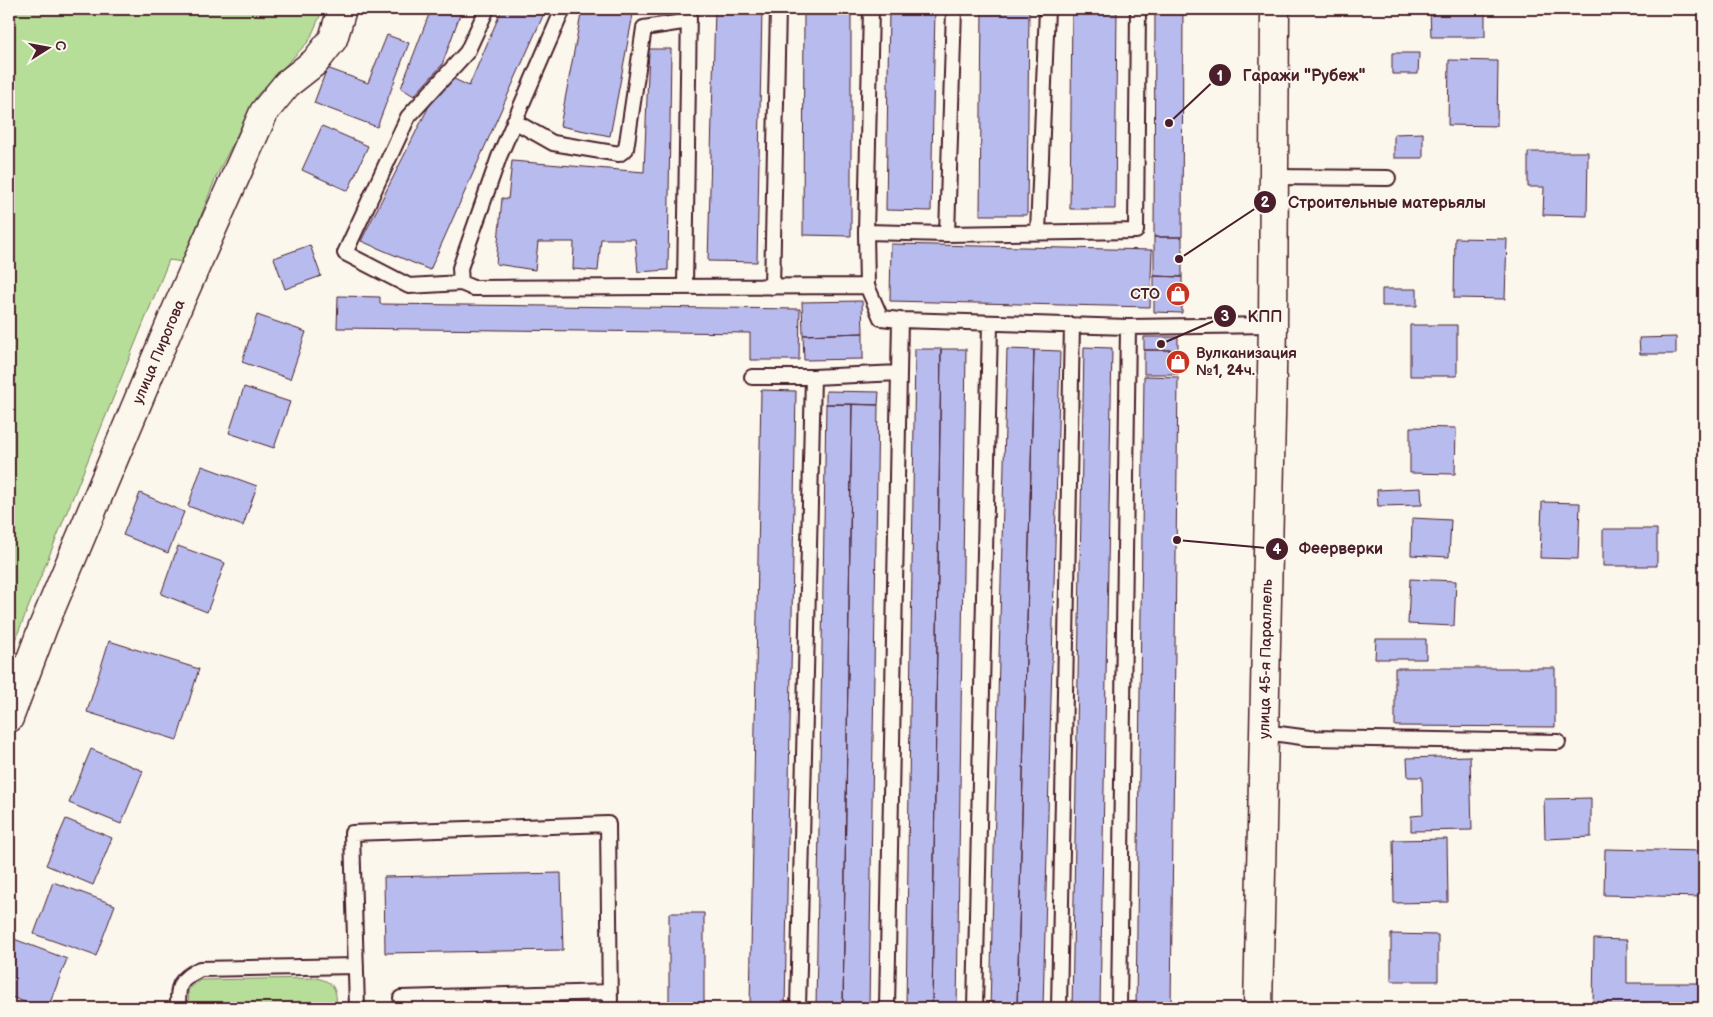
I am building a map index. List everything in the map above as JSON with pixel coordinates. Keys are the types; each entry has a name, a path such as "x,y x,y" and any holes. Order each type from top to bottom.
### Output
{"main road":[{"name":"улица Пирогова","path":"9,718 43,627 159,352 264,112 287,84 315,62 333,39 342,9"},
{"name":"улица 45-я Параллель","path":"1258,1008 1273,325 1275,9"}],"lane":[{"path":"461,283 460,268 499,156 563,9"},
{"path":"772,287 778,9"},
{"path":"871,9 866,232 867,286 881,318 990,324 1128,327 1273,325"},
{"path":"947,234 954,9"},
{"path":"1038,232 1047,9"},
{"path":"866,232 947,234 1136,231 1138,9"},
{"path":"486,11 466,52 408,116 345,253 409,286 461,283 473,288 867,286"},
{"path":"514,121 553,143 619,154 623,152 626,149 644,28 689,15 684,286"},
{"path":"1273,177 1388,178"},
{"path":"887,1008 900,320"},
{"path":"975,1008 990,324"},
{"path":"1059,1008 1072,325"},
{"path":"1119,1008 1128,327"},
{"path":"752,377 813,377 899,373"},
{"path":"798,1008 813,377"},
{"path":"1264,732 1309,738 1558,742"},
{"path":"357,1008 352,834 608,824 610,1008"},
{"path":"178,1008 178,987 186,976 200,969 356,966"},
{"path":"401,998 610,992"}],"green space":[{"path":"9,9 323,9 309,41 257,95 216,177 183,262 169,260 9,655"},
{"path":"316,978 328,982 334,988 337,1008 189,1008 188,990 200,980"}],"building":[{"path":"431,9 462,9 442,65 414,96 401,88"},
{"path":"502,9 546,9 430,270 361,241 430,104 452,78 469,86"},
{"path":"582,9 634,9 610,136 560,126"},
{"path":"715,9 762,9 757,262 708,261"},
{"path":"804,9 851,9 851,236 803,235"},
{"path":"889,9 935,9 931,211 886,210"},
{"path":"982,9 1029,9 1027,215 980,215"},
{"path":"1072,9 1117,9 1115,209 1070,209"},
{"path":"1155,9 1183,9 1182,237 1154,237"},
{"path":"1430,9 1485,9 1485,37 1431,37"},
{"path":"387,35 409,43 377,127 314,103 327,68 368,83"},
{"path":"649,49 671,49 668,270 638,272 635,239 601,239 598,271 573,269 574,242 538,242 535,270 496,264 502,198 508,199 512,161 644,172"},
{"path":"1392,53 1419,53 1418,74 1392,74"},
{"path":"1449,60 1498,61 1497,126 1448,125"},
{"path":"322,126 368,146 348,191 302,170"},
{"path":"1423,133 1423,158 1394,158 1394,134"},
{"path":"1528,152 1588,152 1587,216 1543,215 1544,187 1528,187"},
{"path":"1154,237 1182,237 1182,277 1154,276"},
{"path":"1455,238 1507,239 1505,299 1454,298"},
{"path":"891,244 1152,250 1150,307 890,301"},
{"path":"310,245 321,276 285,289 274,258"},
{"path":"1154,276 1182,277 1182,313 1154,312"},
{"path":"1382,289 1417,289 1417,306 1382,306"},
{"path":"338,296 380,297 380,304 800,309 799,360 750,360 750,333 337,328"},
{"path":"862,301 863,333 803,335 802,302"},
{"path":"257,315 306,332 290,379 242,362"},
{"path":"1410,325 1457,325 1457,376 1410,376"},
{"path":"863,333 863,359 804,360 803,335"},
{"path":"1144,337 1178,337 1178,350 1144,350"},
{"path":"1676,337 1676,354 1640,354 1639,338"},
{"path":"1084,347 1112,348 1100,1008 1072,1008"},
{"path":"915,349 941,349 932,1008 906,1008"},
{"path":"941,349 966,349 957,1008 932,1008"},
{"path":"1007,349 1034,350 1017,1008 990,1008"},
{"path":"1034,350 1060,351 1043,1008 1017,1008"},
{"path":"1144,350 1178,350 1178,374 1144,374"},
{"path":"1144,376 1178,377 1171,1008 1136,1008"},
{"path":"244,387 290,402 274,448 229,433"},
{"path":"761,390 796,391 785,1008 750,1008"},
{"path":"826,391 879,392 878,405 826,404"},
{"path":"826,404 852,404 843,1008 816,1008"},
{"path":"852,404 878,405 869,1008 843,1008"},
{"path":"1410,427 1456,428 1455,474 1410,473"},
{"path":"202,466 257,486 243,526 188,506"},
{"path":"1421,488 1422,505 1378,506 1377,490"},
{"path":"140,493 184,512 168,553 123,535"},
{"path":"1542,502 1580,503 1578,559 1540,558"},
{"path":"1412,518 1451,520 1449,557 1411,555"},
{"path":"1603,529 1657,529 1657,566 1603,566"},
{"path":"178,546 225,563 207,612 161,594"},
{"path":"1410,579 1456,581 1454,626 1408,624"},
{"path":"1376,639 1426,639 1426,659 1375,659"},
{"path":"109,641 199,669 177,740 87,712"},
{"path":"1395,668 1555,668 1555,727 1395,726"},
{"path":"91,749 143,771 121,824 69,803"},
{"path":"1470,756 1472,830 1411,831 1411,816 1423,815 1422,777 1408,777 1407,758"},
{"path":"1591,798 1591,837 1545,839 1544,799"},
{"path":"66,819 112,838 93,885 46,865"},
{"path":"1447,839 1448,902 1394,903 1393,840"},
{"path":"1605,849 1704,851 1704,897 1604,895"},
{"path":"561,873 563,950 385,953 384,877"},
{"path":"53,882 115,905 96,956 34,934"},
{"path":"669,913 704,913 704,1008 669,1008"},
{"path":"1391,934 1438,935 1438,981 1391,981"},
{"path":"14,939 67,959 48,1008 40,1008 9,996 9,952"},
{"path":"1594,939 1627,940 1627,983 1704,983 1704,1008 1593,1008"}],"place":[{"name":"Гаражи \"Рубеж\"","path":"1169,123"},
{"name":"Строительные матерьялы","path":"1179,259"},
{"name":"СТО","path":"1178,294"},
{"name":"КПП","path":"1161,344"},
{"name":"Вулканизация №1, 24ч.","path":"1178,362"},
{"name":"Феерверки","path":"1177,540"}]}
